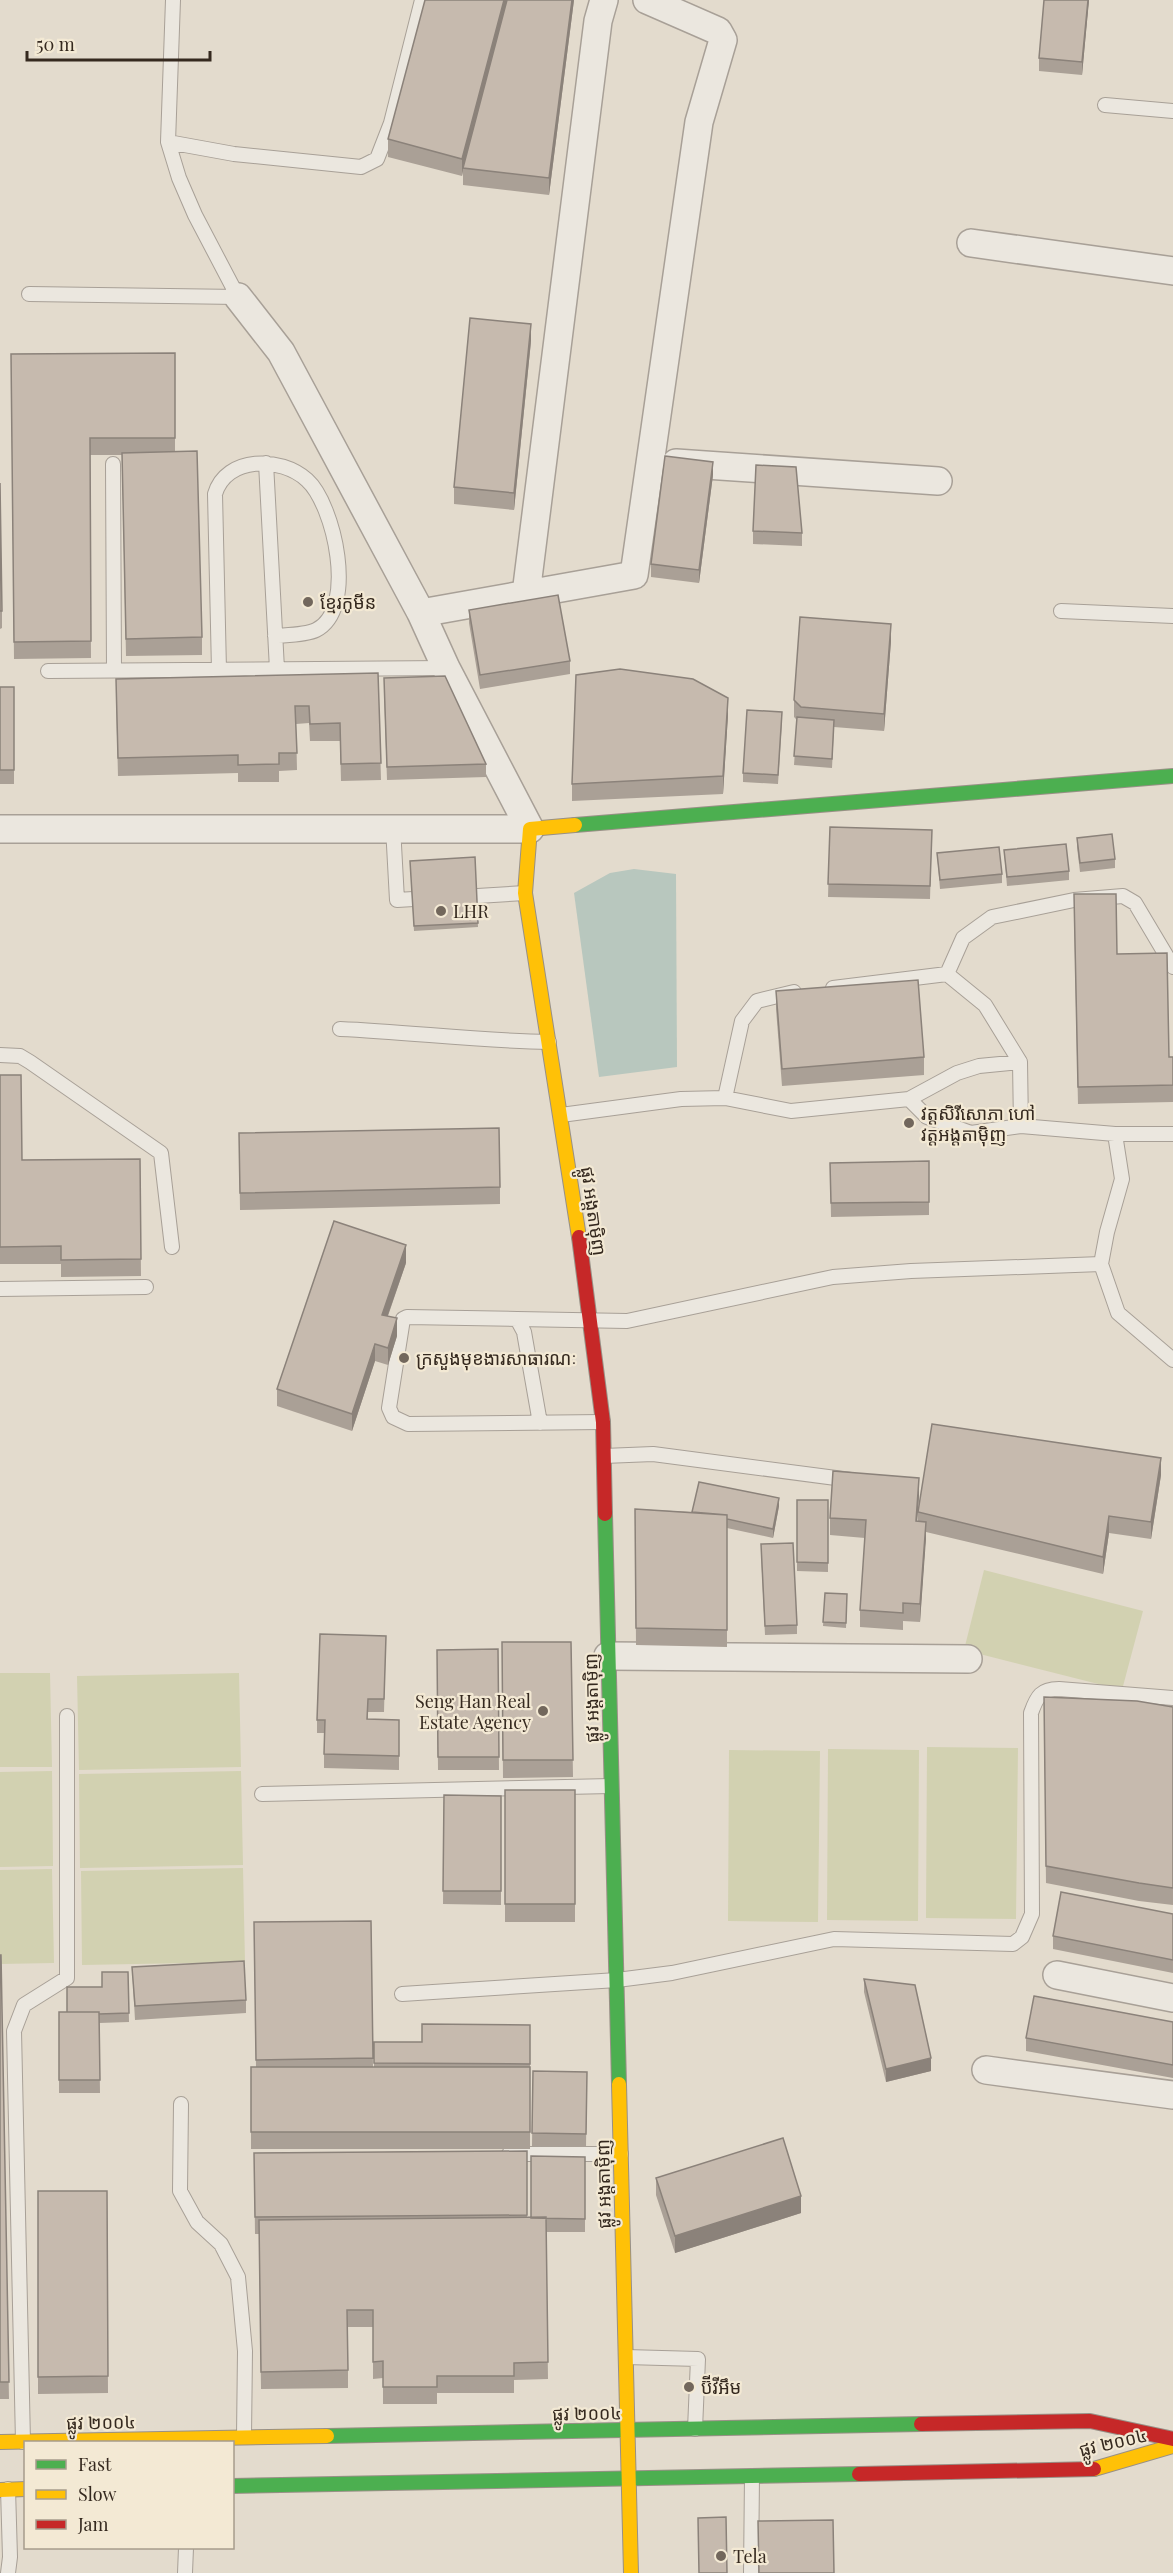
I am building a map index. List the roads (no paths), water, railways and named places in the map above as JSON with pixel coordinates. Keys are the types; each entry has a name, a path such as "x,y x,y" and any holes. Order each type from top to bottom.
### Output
{"street":[{"path":"525,594 598,21 604,0"},
{"path":"421,613 634,575 699,122 723,40 718,31 647,0"},
{"path":"971,243 1173,271"},
{"path":"238,297 281,352 421,613 446,668 530,829"},
{"path":"651,461 938,481"},
{"path":"0,829 393,827 530,829 1173,776"},
{"name":"ផ្លូវ អង្តតាម៉ិញ","path":"530,829 525,893 592,1322 603,1422 631,2573"},
{"path":"608,1656 968,1659"},
{"path":"1057,1975 1173,1998"},
{"path":"986,2070 1173,2095"},
{"name":"ផ្លូវ ២០០៤","path":"60,2441 1090,2421 1173,2439"},
{"name":"ផ្លូវ ២០០៤","path":"0,2442 23,2442"},
{"name":"ផ្លូវ ២០០៤","path":"234,2486 1091,2470 1173,2446"},
{"path":"4,2489 24,2489"}],"lane":[{"path":"29,294 238,297 195,215 179,178 168,142 173,0"},
{"path":"168,142 234,154 361,167 377,159 391,123 422,0"},
{"path":"1105,105 1173,111"},
{"path":"266,463 277,669"},
{"path":"219,670 215,494 222,478 243,466 266,463 292,469 309,481 320,499 340,556 335,609 327,622 316,631 276,636"},
{"path":"113,464 114,670"},
{"path":"1061,611 1173,616"},
{"path":"48,671 446,668"},
{"path":"393,827 397,900 525,893"},
{"path":"946,974 963,938 992,917 1074,900 1123,896 1135,903 1173,966"},
{"path":"724,1098 742,1021 757,1001 814,990 946,974 985,1005 1020,1062 1021,1126"},
{"path":"340,1029 549,1042"},
{"path":"0,1055 20,1056 30,1062 161,1153 172,1247"},
{"path":"561,1114 681,1099 724,1098 791,1111 909,1099 968,1069 1020,1062"},
{"path":"909,1099 927,1117 972,1132 1021,1126 1115,1134 1173,1134"},
{"path":"1115,1134 1122,1179 1107,1232 1101,1264 1118,1313 1173,1360"},
{"path":"603,1422 408,1424 393,1417 389,1408 403,1319 412,1317 627,1321 834,1277 911,1271 1101,1264"},
{"path":"0,1289 146,1287"},
{"path":"517,1319 524,1332 540,1423"},
{"path":"604,1456 653,1454 862,1482"},
{"path":"402,1994 616,1980 672,1973 834,1939 1013,1944 1023,1937 1032,1914 1031,1713 1038,1695 1047,1689 1059,1689 1173,1698"},
{"path":"23,2442 14,2031 24,2006 67,1978 67,1716"},
{"path":"262,1794 612,1786"},
{"path":"181,2104 180,2191 197,2222 221,2244 238,2277 245,2350 244,2436"},
{"path":"493,2154 621,2154"},
{"path":"626,2357 698,2359 695,2429"},
{"path":"751,2573 752,2476"},
{"path":"4,2489 10,2558 8,2573"},
{"path":"185,2573 186,2549"}],"place":[{"name":"ខ្មែរកូមីន","path":"308,602"},
{"name":"LHR","path":"441,911"},
{"name":"វត្តសិរីសោភា ហៅ វត្តអង្តតាម៉ិញ","path":"909,1123"},
{"name":"ក្រសួងមុខងារសាធារណៈ","path":"404,1358"},
{"name":"Seng Han Real Estate Agency","path":"543,1711"},
{"name":"ប៊ីវីអឹម","path":"689,2387"},
{"name":"Tela","path":"721,2556"}]}
